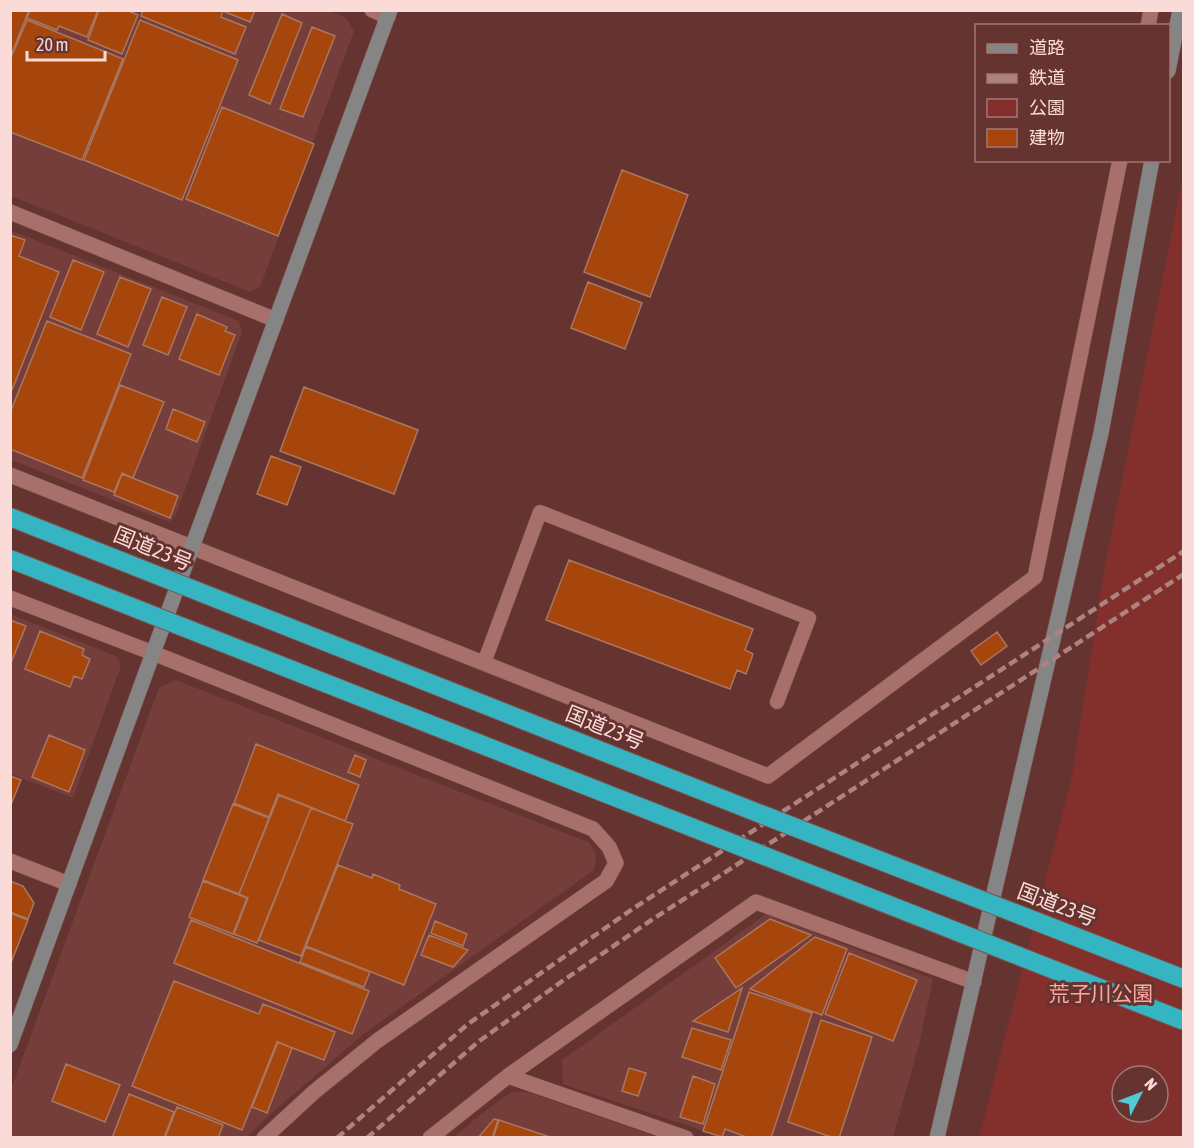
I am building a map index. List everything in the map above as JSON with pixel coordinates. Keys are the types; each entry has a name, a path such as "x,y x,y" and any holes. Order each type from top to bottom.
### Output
{"highway":[{"name":"国道23号","path":"10,517 1184,979"},
{"path":"10,560 418,718 1184,1021"}],"street":[{"path":"10,1045 389,14 372,10"},
{"path":"1170,61 1180,10"},
{"path":"10,475 768,776 1035,577 1120,162"},
{"path":"937,1137 1101,433 1152,162"},
{"path":"10,212 276,320"},
{"path":"10,598 593,829 609,847 616,863 606,881 377,1041 314,1092 264,1137"},
{"path":"10,861 69,884"},
{"path":"430,1137 508,1076 756,903 974,982"},
{"path":"508,1076 686,1137"}],"lane":[{"path":"484,663 540,512 808,618 777,702"}],"shaded area":[{"path":"326,10 346,18 354,31 260,287 250,292 11,196 10,11"},
{"path":"10,230 239,321 242,332 175,517 169,522 11,460"},
{"path":"10,614 118,657 121,666 73,798 11,774"},
{"path":"176,680 590,843 596,855 594,870 365,1033 247,1137 11,1137 10,1092 159,688"},
{"path":"766,914 933,979 919,1045 893,1137 722,1137 563,1084 562,1060"},
{"path":"512,1092 527,1092 657,1137 453,1138"}],"green space":[{"name":"荒子川公園","path":"1183,177 1183,1137 979,1138 1072,776 1105,565"}],"building":[{"path":"10,10 29,10 10,58"},
{"path":"30,10 98,10 87,37 59,26 57,30 27,18"},
{"path":"99,10 126,10 138,15 122,54 88,40"},
{"path":"143,10 223,10 221,17 246,27 235,54 141,16"},
{"path":"225,10 255,10 250,22 225,12"},
{"path":"282,14 302,23 270,104 249,95"},
{"path":"27,20 123,59 82,160 10,132 10,60"},
{"path":"140,20 238,60 182,200 84,160"},
{"path":"312,27 335,36 303,117 280,109"},
{"path":"222,107 314,144 278,236 186,199"},
{"path":"622,170 688,195 650,297 584,272"},
{"path":"10,235 25,240 19,256 59,272 10,395"},
{"path":"73,260 104,272 81,330 50,317"},
{"path":"120,277 151,289 128,347 97,334"},
{"path":"588,282 642,303 625,349 571,328"},
{"path":"162,297 187,307 168,355 143,345"},
{"path":"197,314 227,327 225,331 235,335 219,375 179,359"},
{"path":"47,321 131,354 82,478 10,449 10,413"},
{"path":"120,385 164,402 133,478 122,473 114,492 83,480"},
{"path":"304,387 418,430 394,494 280,451"},
{"path":"173,409 205,422 197,442 166,429"},
{"path":"271,456 301,467 287,505 257,494"},
{"path":"122,474 178,496 170,518 114,495"},
{"path":"569,560 753,629 745,650 753,654 746,674 737,670 730,689 546,620"},
{"path":"10,620 26,626 10,665"},
{"path":"40,631 84,649 82,655 90,659 82,679 74,676 70,687 25,669"},
{"path":"997,632 1007,646 981,665 971,651"},
{"path":"49,735 85,750 69,792 32,777"},
{"path":"256,744 359,785 345,821 278,794 269,817 234,803"},
{"path":"355,755 366,760 360,777 348,772"},
{"path":"10,776 21,780 10,807"},
{"path":"279,795 311,808 257,943 234,934 248,898 239,894"},
{"path":"233,804 269,818 239,894 203,880"},
{"path":"311,808 353,824 301,956 259,940"},
{"path":"338,865 372,878 373,874 400,885 399,889 436,904 404,985 306,946"},
{"path":"10,881 23,886 34,903 28,919 10,912"},
{"path":"203,881 247,898 233,934 189,917"},
{"path":"10,913 28,920 10,965"},
{"path":"770,919 811,935 736,988 715,958"},
{"path":"191,920 369,991 352,1034 174,963"},
{"path":"435,921 467,934 463,946 431,933"},
{"path":"429,935 468,950 453,967 421,955"},
{"path":"815,937 847,949 822,1015 750,989"},
{"path":"306,947 370,972 364,987 300,962"},
{"path":"849,953 917,980 893,1041 825,1014"},
{"path":"174,981 259,1014 263,1004 335,1032 324,1060 277,1042 242,1130 132,1086"},
{"path":"742,988 728,1032 693,1021"},
{"path":"749,992 812,1013 771,1138 749,1138 725,1129 722,1137 703,1131"},
{"path":"821,1020 872,1037 839,1138 788,1122"},
{"path":"692,1028 731,1040 721,1070 682,1057"},
{"path":"278,1042 292,1048 267,1113 252,1107"},
{"path":"66,1064 120,1085 105,1122 52,1101"},
{"path":"629,1068 646,1073 638,1096 622,1091"},
{"path":"693,1076 715,1084 703,1124 680,1117"},
{"path":"129,1094 174,1112 164,1138 112,1138"},
{"path":"177,1107 223,1125 218,1138 165,1138"},
{"path":"494,1119 498,1120 492,1138 478,1138"},
{"path":"499,1120 553,1138 493,1138"}],"railway":[{"path":"337,1138 468,1024 634,908 1184,551"},
{"path":"367,1138 478,1042 561,982 647,923 1184,574"}]}
